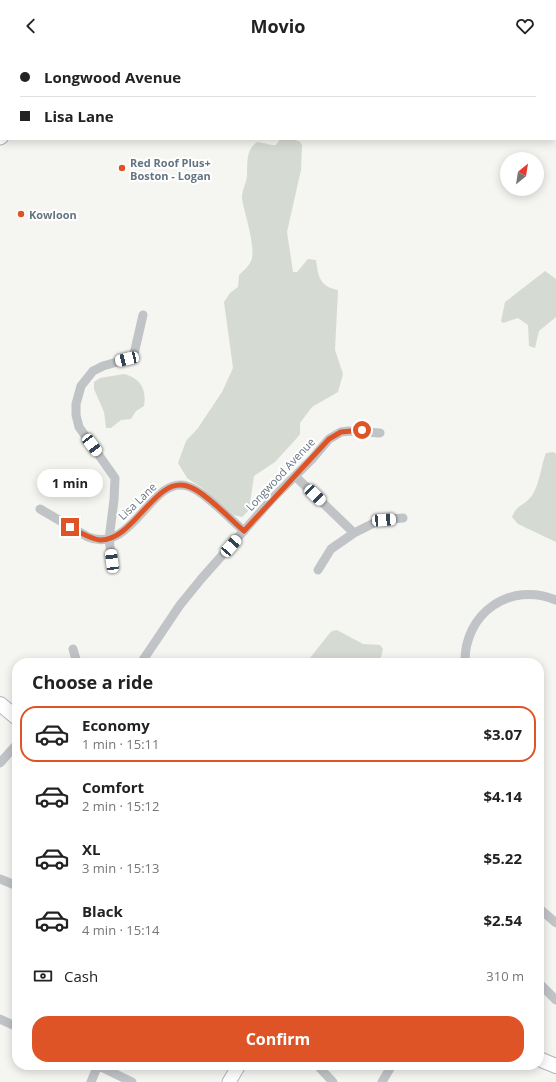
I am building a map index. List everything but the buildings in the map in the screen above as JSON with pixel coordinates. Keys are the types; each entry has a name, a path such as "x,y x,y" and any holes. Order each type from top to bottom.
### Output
{"main road":[{"path":"0,704 12,714"}],"street":[{"path":"112,561 109,539 114,500 114,478 79,427 76,415 76,399 83,383 93,371 103,366 130,358 134,354 143,315"},
{"name":"Longwood Avenue","path":"144,658 187,596 244,531 335,434 353,430 380,433"},
{"path":"295,476 354,532"},
{"name":"Lisa Lane","path":"109,539 120,534 165,490 180,485 187,486 198,492 244,531"},
{"path":"40,509 88,537 96,540 109,539"},
{"path":"318,570 333,548 354,532 379,521 403,518"},
{"path":"465,658 466,647 472,629 482,613 492,606 509,597 526,593 541,595 556,600"},
{"path":"72,648 76,658"},
{"path":"0,763 12,750"},
{"path":"0,879 12,884"},
{"path":"544,912 556,923"},
{"path":"544,989 556,1000"},
{"path":"0,1019 12,1025"},
{"path":"91,1082 95,1070"},
{"path":"107,1070 132,1082"},
{"path":"229,1082 236,1070"},
{"path":"322,1070 333,1082"},
{"path":"382,1082 389,1070"}],"shaded area":[{"path":"279,140 295,140 300,142 302,145 301,170 287,232 293,272 297,272 308,259 316,260 321,280 332,289 338,290 335,350 343,374 338,392 312,407 300,423 300,434 296,439 275,462 254,476 249,510 242,517 234,515 202,488 187,478 178,463 186,441 198,428 222,392 233,368 224,302 230,293 238,287 239,275 249,265 252,255 251,239 242,198 247,176 247,162 251,149 257,142 276,145"},
{"path":"545,271 556,279 556,317 539,331 535,348 529,346 528,325 518,318 503,323 501,321 505,302"},
{"path":"124,374 134,378 141,385 145,400 144,406 136,411 131,419 121,420 111,428 106,428 104,412 94,389 94,382 100,378"},
{"path":"554,452 556,454 556,542 518,524 512,517 517,508 532,495 535,490 546,453"},
{"path":"337,630 363,644 380,645 383,649 381,657 310,658 332,631"}],"place":[{"name":"Red Roof Plus+ Boston - Logan","path":"122,168"},
{"name":"Kowloon","path":"21,214"}],"route":[{"path":"70,527 92,538 100,540 115,537 132,523 165,490 172,486 184,485 192,487 201,493 244,531 329,439 335,434 341,432 362,430"}]}
